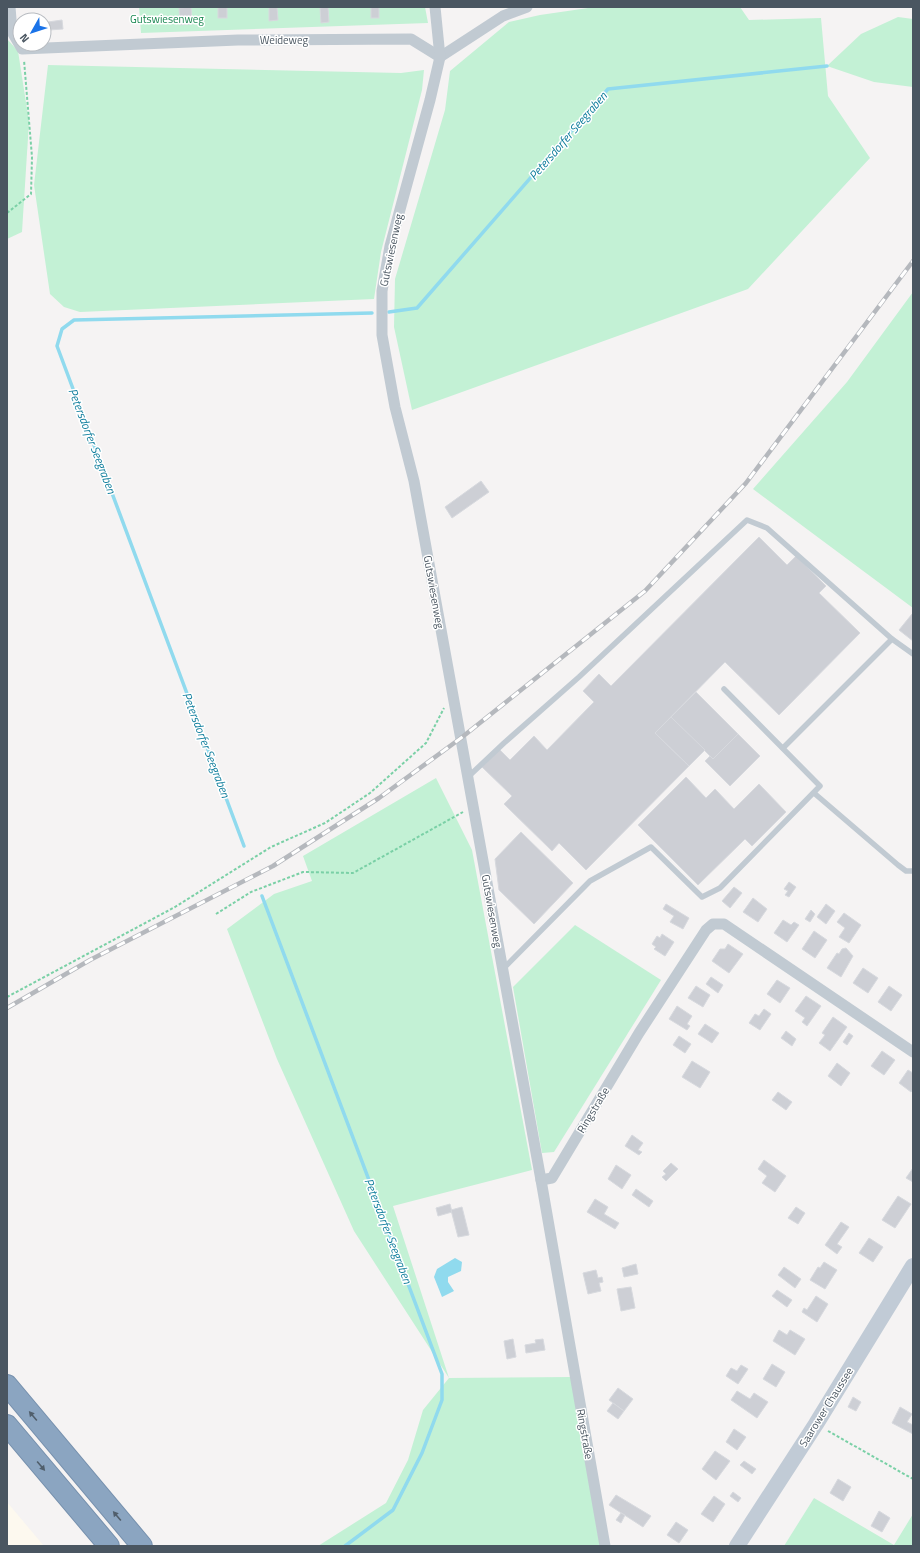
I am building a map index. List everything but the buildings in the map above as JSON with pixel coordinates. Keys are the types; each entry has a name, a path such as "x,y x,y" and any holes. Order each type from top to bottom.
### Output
{"highway":[{"path":"7,1385 142,1546"},
{"path":"7,1425 109,1546"}],"main road":[{"name":"Saarower Chaussee","path":"737,1546 816,1424 913,1266"}],"street":[{"path":"10,7 12,32"},
{"name":"Gutswiesenweg","path":"435,7 440,57 430,100 390,246 382,291 382,335 395,407 414,481 541,1180"},
{"path":"440,57 503,16 527,7"},
{"name":"Weideweg","path":"52,48 238,40 411,39 440,57"},
{"name":"Ringstraße","path":"605,1546 541,1180 552,1178 639,1033 706,930 713,924 724,924 913,1052"}],"lane":[{"path":"468,777 504,743 580,677 747,520 767,528 892,639 913,654"},
{"path":"783,748 892,639"},
{"path":"503,969 590,882 651,847 702,897 720,888 820,786 724,689"},
{"path":"814,793 898,865 906,870 913,871"}],"path":[{"path":"7,212 32,194 32,157 22,52"},
{"path":"7,997 175,907 271,847 325,823 370,793 426,743 452,691"},
{"path":"216,914 251,892 303,872 353,873 473,807"},
{"path":"816,1424 913,1479"}],"shaded area":[{"path":"7,1502 44,1546 7,1546"}],"green space":[{"name":"Gutswiesenweg","path":"139,7 425,7 428,23 141,33"},
{"path":"595,7 740,7 749,20 821,18 828,96 870,158 748,289 412,410 394,327 395,279 445,110 450,71 509,22 540,15"},
{"path":"898,17 913,19 913,87 874,82 827,66 861,34"},
{"path":"7,39 12,44 12,52 18,52 29,122 22,232 7,239"},
{"path":"48,65 401,73 424,70 422,90 381,252 374,299 80,312 64,307 50,294 34,185"},
{"path":"913,292 913,608 753,489 847,382"},
{"path":"436,778 472,850 532,1170 393,1206 449,1378 354,1231 277,1059 227,929 274,894 312,881 303,856"},
{"path":"575,925 661,980 554,1152 542,1153 513,987"},
{"path":"571,1377 600,1546 318,1546 386,1503 408,1460 423,1410 449,1378"},
{"path":"814,1498 894,1545 913,1514 913,1546 784,1546"}],"water":[{"path":"455,1258 462,1262 461,1271 448,1277 448,1282 454,1291 442,1297 434,1277 437,1269"}],"waterway":[{"name":"Petersdorfer Seegraben","path":"389,312 417,308 608,89 827,66"},
{"name":"Petersdorfer Seegraben","path":"244,846 57,346 62,329 74,320 372,313"},
{"name":"Petersdorfer Seegraben","path":"262,896 442,1374 442,1400 422,1453 393,1510 345,1546"}],"railway":[{"path":"7,1008 90,960 273,866 379,798 461,738 645,591 746,483 913,261"}]}
